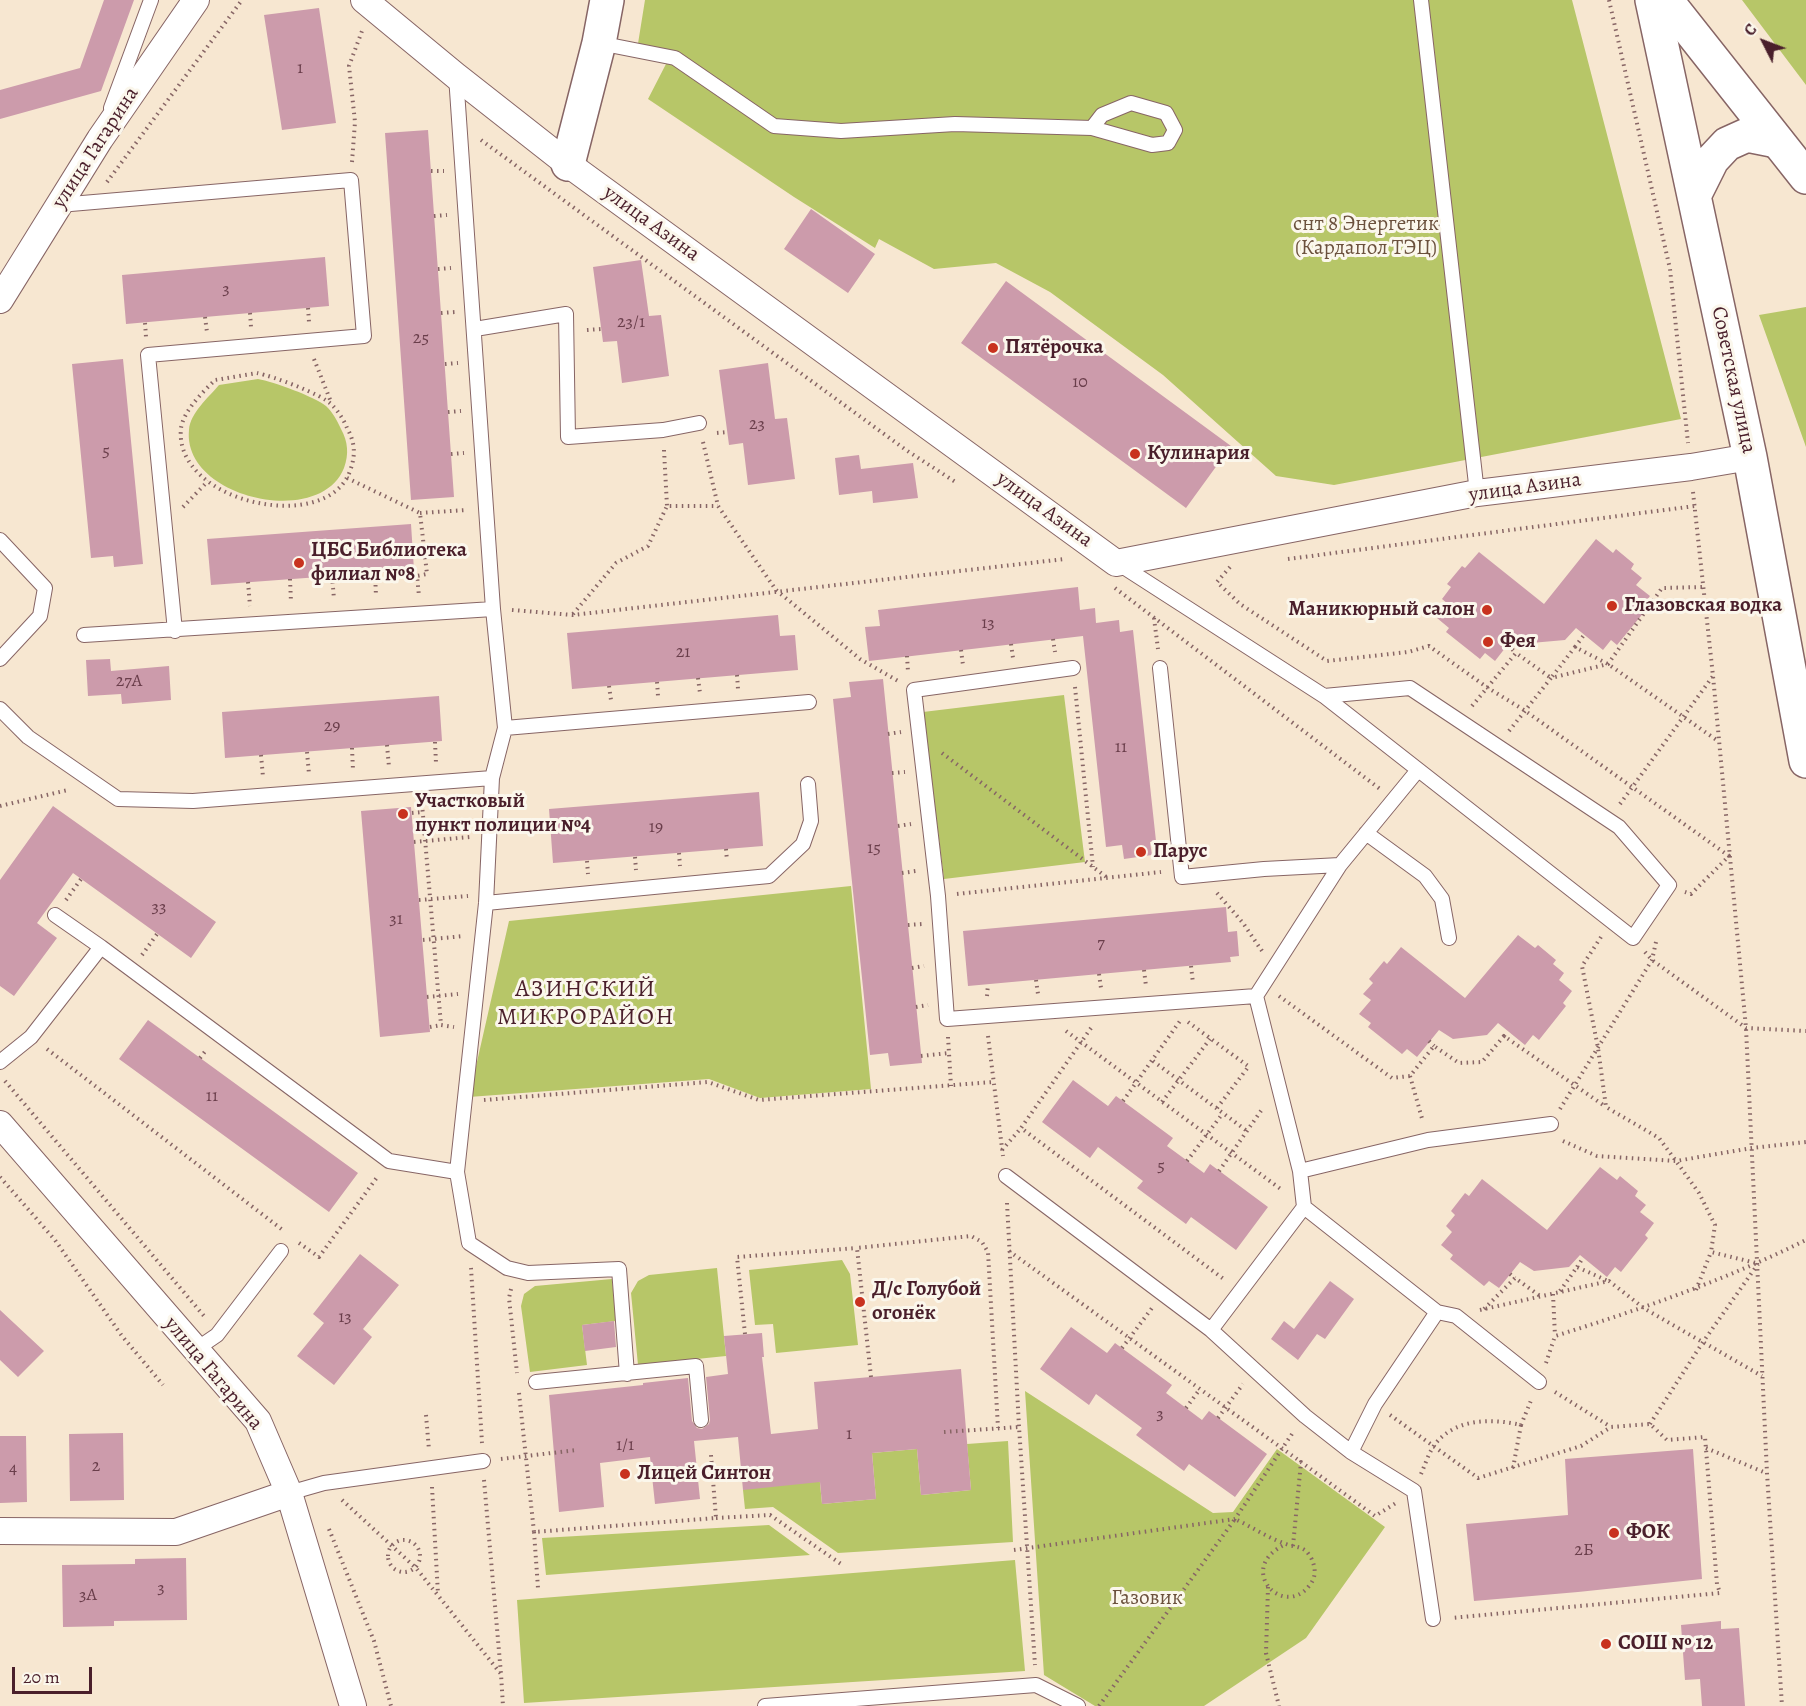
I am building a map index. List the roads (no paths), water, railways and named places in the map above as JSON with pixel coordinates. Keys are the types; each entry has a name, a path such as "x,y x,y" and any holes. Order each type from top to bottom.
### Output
{"main road":[{"path":"568,164 599,43 607,0"},
{"name":"Советская улица","path":"1652,0 1750,457 1806,761"},
{"path":"1666,0 1806,177"},
{"path":"1694,196 1712,160 1727,144 1747,135 1777,141"}],"street":[{"name":"улица Гагарина","path":"0,300 100,139 196,0"},
{"name":"улица Азина","path":"364,0 568,164 1116,563 1477,493 1691,467 1750,457"},
{"name":"улица Гагарина","path":"0,1124 258,1421 289,1493 352,1706"},
{"path":"0,1531 176,1532 289,1493"}],"lane":[{"path":"100,139 151,0"},
{"path":"1421,0 1477,493"},
{"path":"599,43 675,58 774,126 841,131 955,124 1092,128 1152,146 1168,143 1175,130 1166,113 1131,103 1102,115 1092,128"},
{"path":"456,76 493,609 505,728 492,778 483,935 457,1172 469,1243 507,1268 528,1273 619,1269 627,1374"},
{"path":"59,205 351,180 364,336 148,355 175,631"},
{"path":"475,328 566,314 568,437 663,430 699,423"},
{"path":"0,540 45,588 40,616 0,659"},
{"path":"1116,563 1324,696 1633,938 1669,885 1618,827 1410,688 1324,696"},
{"path":"84,635 493,609"},
{"path":"1160,668 1182,877 1340,865"},
{"path":"1073,669 914,690 938,896 947,1018 1103,1008 1260,991"},
{"path":"505,728 808,702"},
{"path":"0,709 28,737 118,799 193,801 492,778"},
{"path":"1211,1330 1304,1207 1300,1171 1269,1049 1260,991 1340,865 1418,770"},
{"path":"486,898 768,876 803,843 811,821 807,784"},
{"path":"1366,833 1425,876 1442,899 1449,938"},
{"path":"56,915 389,1161 457,1172"},
{"path":"0,1062 31,1036 101,947"},
{"path":"1300,1171 1428,1140 1551,1124"},
{"path":"1006,1176 1211,1330 1305,1416 1351,1452 1414,1491 1433,1619"},
{"path":"1304,1207 1437,1312 1456,1316 1539,1382"},
{"path":"195,1350 217,1335 281,1251"},
{"path":"1351,1452 1375,1404 1437,1312"},
{"path":"536,1382 696,1366 701,1420"},
{"path":"289,1493 324,1483 483,1461"},
{"path":"765,1706 1036,1684 1078,1706"}],"place":[{"name":"Пятёрочка","path":"993,348"},
{"name":"Кулинария","path":"1135,454"},
{"name":"ЦБС Библиотека филиал №8","path":"299,563"},
{"name":"Глазовская водка","path":"1612,606"},
{"name":"Маникюрный салон","path":"1487,610"},
{"name":"Фея","path":"1488,642"},
{"name":"Участковый пункт полиции №4","path":"403,814"},
{"name":"Парус","path":"1141,852"},
{"name":"Д/с Голубой огонёк","path":"860,1302"},
{"name":"Лицей Синтон","path":"625,1474"},
{"name":"ФОК","path":"1614,1533"},
{"name":"СОШ № 12","path":"1606,1644"}],"district":[{"name":"АЗИНСКИЙ МИКРОРАЙОН","path":"586,1004"}],"park label":[{"name":"снт 8 Энергетик (Кардапол ТЭЦ)","path":"1366,237"},
{"name":"Газовик","path":"1147,1599"}]}
